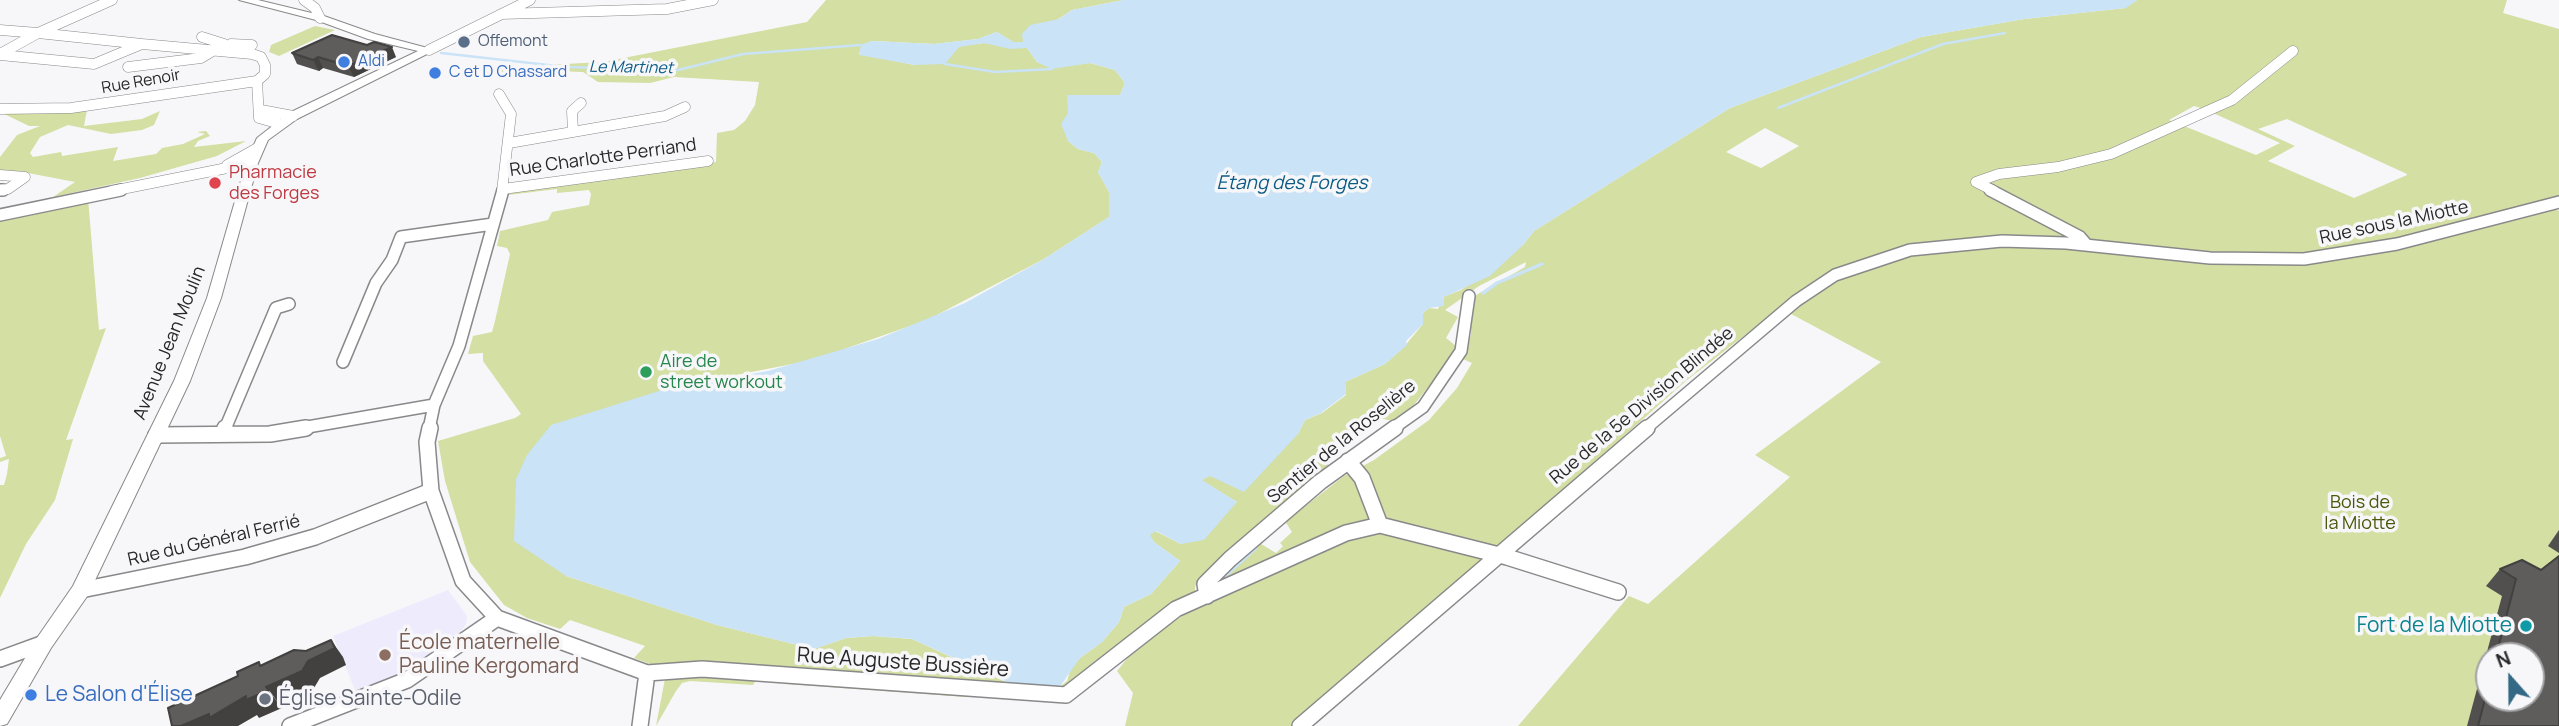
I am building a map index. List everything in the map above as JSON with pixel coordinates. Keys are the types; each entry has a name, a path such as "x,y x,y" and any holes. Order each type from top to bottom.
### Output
{"main road":[{"path":"244,0 320,18 372,37 429,50"},
{"name":"Avenue Jean Moulin","path":"0,718 44,643 81,590 182,381 214,298 263,138 293,116 429,50"}],"street":[{"path":"0,54 38,33 112,0"},
{"path":"304,0 314,8 320,18"},
{"path":"429,50 530,0"},
{"path":"501,14 667,9 713,0"},
{"path":"0,30 261,57 265,74 257,81 261,121 280,124"},
{"path":"202,37 224,44 253,45"},
{"path":"0,54 93,64 109,60 142,44"},
{"path":"201,58 224,44"},
{"path":"2087,246 2080,237 1976,182 1999,174 2058,167 2111,155 2232,100 2293,51"},
{"path":"128,67 201,58 219,61"},
{"name":"Rue Renoir","path":"0,109 81,107 257,81"},
{"name":"Rue Auguste Bussière","path":"499,94 511,114 503,189 454,359 434,405 427,442 431,491 463,581 497,618 646,673 702,669 1066,695 1176,609 1346,533 1380,525 1499,555 1618,592"},
{"path":"573,132 572,111 582,103"},
{"path":"509,143 665,116 685,107"},
{"path":"261,110 293,116"},
{"path":"190,176 256,155"},
{"path":"0,215 228,170 256,155"},
{"name":"Rue Charlotte Perriand","path":"503,189 708,161"},
{"path":"0,175 25,177 8,189 0,190"},
{"name":"Rue sous la Miotte","path":"2066,243 2210,258 2304,259 2397,244 2559,202"},
{"path":"343,362 376,283 391,260 401,237 493,224"},
{"name":"Rue de la 5e Division Blindée","path":"1300,726 1786,310 1835,275 1910,250 1955,244 2066,243"},
{"name":"Sentier de la Roselière","path":"1207,596 1205,584 1230,559 1348,461 1423,407 1461,351 1469,296"},
{"path":"223,433 276,309 289,303"},
{"path":"156,435 270,434 434,405"},
{"path":"1348,461 1362,478 1380,525"},
{"name":"Rue du Général Ferrié","path":"81,590 245,557 315,537 431,491"},
{"path":"290,726 407,680 497,618"},
{"path":"0,659 44,643"},
{"path":"640,726 646,673"}],"shaded area":[{"name":"École maternelle Pauline Kergomard","path":"448,590 467,616 466,624 458,636 403,673 355,690 333,636"}],"green space":[{"path":"826,0 1124,0 1072,10 1024,42 1013,42 997,32 978,39 934,44 872,41 862,45 859,54 915,65 950,55 959,46 984,43 1027,48 1037,62 1052,68 1090,63 1115,70 1125,83 1120,95 1068,95 1068,141 1078,149 1094,153 1102,162 1098,172 1109,192 1109,217 1044,259 927,320 813,360 695,383 621,405 566,576 717,625 814,649 846,638 873,636 912,639 1006,682 966,697 786,684 787,681 757,678 753,685 690,681 682,683 656,726 668,663 653,665 634,658 645,646 570,620 560,629 527,618 504,605 470,562 445,481 438,441 521,414 483,361 483,353 468,354 473,336 492,332 495,321 510,254 507,248 497,246 500,231 548,220 552,212 589,205 591,194 589,190 557,193 557,189 508,195 716,162 717,133 734,130 745,121 755,105 759,82 674,77 650,83 598,82 583,72 554,71 548,76 497,77 481,71 487,68 603,62 807,22"},
{"name":"Bois de la Miotte","path":"2137,0 2507,0 2503,13 2559,29 2559,203 2550,207 2559,211 2559,726 1518,726 1629,596 1648,604 1790,477 1755,455 1881,362 1780,308 1687,380 1291,726 1125,726 1133,693 1117,671 1135,649 1189,611 1258,542 1276,553 1283,546 1280,543 1292,532 1283,518 1291,512 1299,511 1344,476 1374,460 1429,420 1457,388 1472,363 1463,359 1471,335 1471,298 1525,267 1526,262 1479,286 1445,310 1458,317 1446,338 1456,346 1450,360 1413,406 1392,421 1375,417 1326,461 1329,466 1195,586 1195,593 1061,691 1057,689 1067,681 1071,668 1080,658 1102,642 1119,622 1124,607 1151,594 1180,561 1154,542 1149,535 1155,531 1181,544 1237,502 1201,480 1298,434 1305,420 1322,413 1346,395 1345,382 1385,364 1403,348 1423,324 1423,313 1429,308 1438,309 1443,297 1461,290 1523,245 1534,231 1730,108 1921,37 2024,19 2125,8","holes":["2194,106 2204,109 2280,143 2256,155 2169,120","2287,119 2407,174 2407,175 2354,198 2268,161 2295,146 2258,129","1765,128 1799,146 1761,168 1726,152"]},
{"path":"315,26 335,30 279,56 269,52 271,45"},
{"path":"87,110 84,126 142,119 160,111 154,125 142,130 111,134 68,125 40,137 30,153 33,157 61,152 62,156 118,147 113,161 156,154 162,148 183,144 205,134 197,132 206,131 210,136 198,141 194,147 246,141 217,156 140,178 53,197 75,182 28,173 0,172 0,157 17,135 40,126 29,126 0,112"},
{"path":"88,198 99,330 106,328 66,440 73,439 55,500 26,544 0,598 0,485 4,485 9,459 0,462 0,458 6,456 0,436 0,216"}],"water":[{"name":"Étang des Forges","path":"1124,0 2137,0 2126,8 2024,19 1921,37 1730,108 1534,231 1490,276 1444,297 1444,306 1429,308 1423,313 1423,324 1406,341 1407,345 1385,364 1345,382 1346,394 1321,413 1305,420 1298,434 1244,492 1210,476 1202,480 1237,502 1204,540 1181,544 1156,531 1150,535 1154,542 1180,561 1151,594 1124,607 1119,622 1102,642 1080,658 1061,685 1050,688 1012,684 912,639 873,636 846,638 814,649 717,625 566,576 514,541 516,479 527,455 551,425 659,391 768,371 878,339 965,303 1044,259 1109,217 1109,192 1098,172 1102,162 1094,153 1078,149 1068,141 1061,124 1068,113 1067,95 1120,95 1125,83 1115,70 1090,63 1052,69 1037,62 1027,48 1010,49 984,43 959,47 945,64 915,65 859,55 861,45 872,41 934,44 978,39 997,32 1013,42 1023,42 1022,34 1030,25 1059,19 1072,10"}],"building":[{"path":"332,35 367,45 374,42 392,47 348,66 292,53"},
{"path":"2559,556 2559,726 2478,726 2482,712 2545,712 2545,642 2500,642 2516,579 2500,569 2522,560 2541,570"},
{"path":"331,640 335,648 308,661 302,671 266,687 269,690 246,700 246,696 209,718 209,714 181,726 172,726 168,708 238,676 237,672 259,662 260,666 294,650 306,651"}],"waterway":[{"path":"1778,108 1943,44 2005,33"},
{"name":"Le Martinet","path":"441,53 566,67 678,70 743,54 861,45"},
{"name":"Le Martinet","path":"945,64 995,72 1052,69"},
{"path":"1483,293 1497,283 1542,264"},
{"path":"1220,580 1255,548"}],"place":[{"name":"Offemont","path":"464,42"},
{"name":"Aldi","path":"344,62"},
{"name":"C et D Chassard","path":"435,73"},
{"name":"Pharmacie des Forges","path":"215,183"},
{"name":"Aire de street workout","path":"646,372"},
{"name":"Fort de la Miotte","path":"2526,626"},
{"name":"École maternelle Pauline Kergomard","path":"385,655"},
{"name":"Le Salon d'Élise","path":"31,695"},
{"name":"Église Sainte-Odile","path":"265,699"}]}
